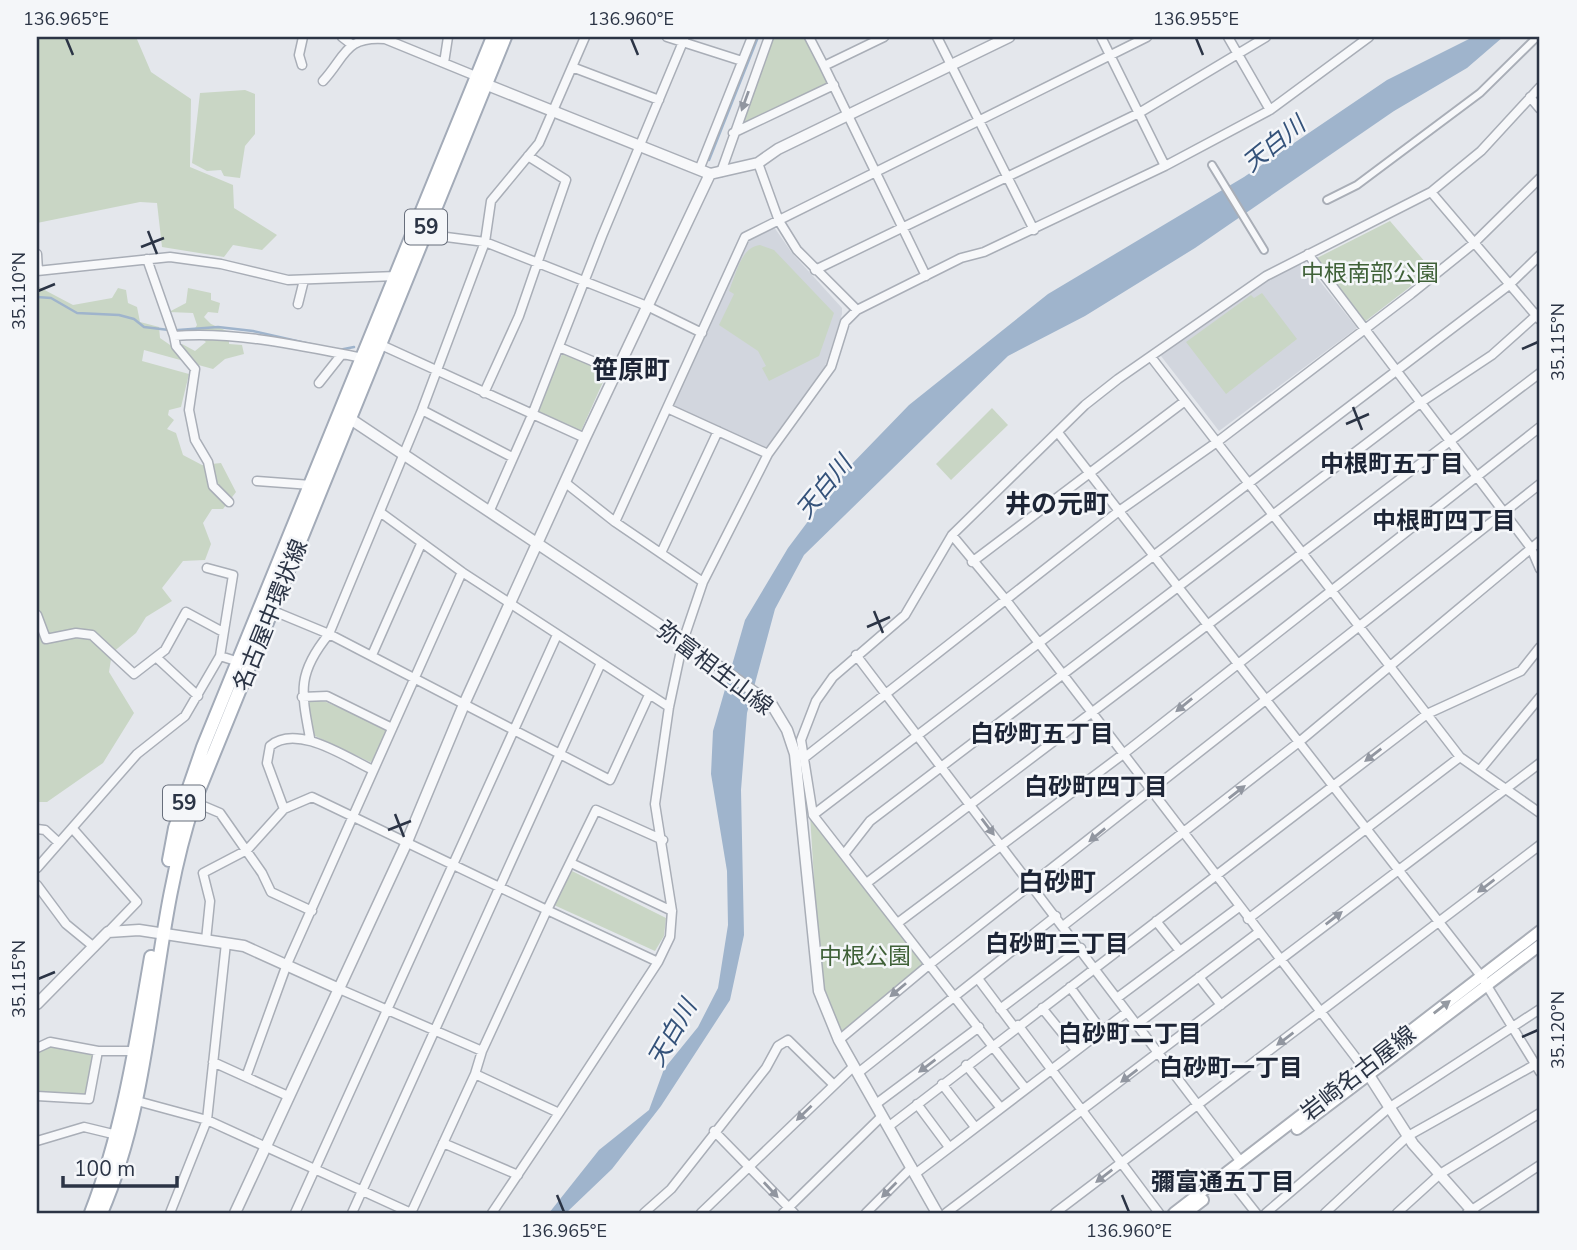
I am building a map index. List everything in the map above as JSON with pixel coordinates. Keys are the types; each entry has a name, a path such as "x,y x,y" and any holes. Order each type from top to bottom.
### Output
{"main road":[{"name":"名古屋中環状線","path":"91,1213 117,1135 158,932 175,828 203,747 311,485 379,344 481,80 493,37"},
{"name":"名古屋中環状線","path":"101,1213 112,1188 137,1101 158,932 194,802 271,610 345,415 363,358 481,80 505,37"},
{"name":"岩崎名古屋線","path":"1186,1213 1540,931"},
{"name":"岩崎名古屋線","path":"1174,1213 1366,1071 1488,986 1540,945"}],"street":[{"path":"302,65 299,55 303,37"},
{"path":"342,37 351,44"},
{"path":"444,63 448,37"},
{"path":"310,738 302,696 304,670 329,634 422,410 485,242 491,201 539,143 585,37"},
{"path":"667,37 685,38 742,61"},
{"path":"699,170 752,37"},
{"path":"721,172 769,37"},
{"path":"810,37 926,276"},
{"path":"824,66 884,37"},
{"path":"937,37 1034,230"},
{"path":"323,81 351,44 385,39 710,174 758,163 778,149 1009,37"},
{"path":"1101,37 1165,166"},
{"path":"615,522 745,237 877,174 1147,37"},
{"path":"1228,37 1270,110"},
{"path":"815,270 1139,113 1266,37"},
{"path":"492,1213 658,962 670,937 672,911 663,840 655,804 669,707 704,582 731,522 768,454 831,367 845,322 857,310 926,276 1034,230 1165,166 1270,110 1369,37"},
{"path":"1326,200 1357,185 1480,93 1537,37"},
{"path":"490,510 532,415 685,38"},
{"path":"572,66 659,100"},
{"path":"733,133 834,85"},
{"path":"1025,1088 899,922 813,815 801,740 816,701 833,677 905,615 952,535 1059,434 1085,405 1266,276 1431,192 1481,151 1540,87"},
{"path":"1530,97 1540,109"},
{"path":"484,393 519,316 566,180 528,156"},
{"path":"758,163 779,221 797,250 857,310"},
{"path":"1213,166 1263,248"},
{"path":"234,1213 406,844 465,702 567,484 585,438 710,174"},
{"path":"804,758 1119,511 1217,442 1474,244 1540,178"},
{"path":"845,853 870,821 1275,516 1420,403 1492,355 1539,316 1431,192"},
{"path":"423,234 485,242 647,306 702,333"},
{"path":"37,254 38,271 147,259 185,258 273,278 304,280 397,276"},
{"path":"1307,254 1531,548 1540,569"},
{"path":"813,815 1152,554 1510,285 1540,255"},
{"path":"147,259 176,346 195,369 189,411 195,440 208,462 213,486 229,502"},
{"path":"298,304 304,280"},
{"path":"174,336 222,336 363,358"},
{"path":"379,344 436,373 585,438"},
{"path":"559,347 616,371"},
{"path":"319,383 342,354"},
{"path":"1151,357 1460,757 1540,813"},
{"path":"868,883 1540,373"},
{"path":"972,562 1185,401"},
{"path":"667,408 768,454"},
{"path":"422,410 512,457"},
{"name":"弥富相生山線","path":"345,415 490,510 772,705 787,730 795,754 819,991 839,1040 937,1213"},
{"path":"899,922 1122,755 1237,662 1540,427"},
{"path":"661,553 718,430"},
{"path":"1059,434 1481,976 1539,1066 1408,1136 1325,1213"},
{"path":"257,481 311,485"},
{"path":"567,484 615,522 704,582"},
{"path":"839,1040 930,964 1033,886 1540,484"},
{"path":"380,512 462,572 511,601 557,635 669,707"},
{"path":"952,535 1006,600 1061,677 1366,1071 1408,1136 1471,1212 1540,1165"},
{"path":"1063,926 1183,835 1391,668 1456,608 1540,541"},
{"path":"372,655 421,544"},
{"path":"37,868 138,754 185,716 198,696 220,656 233,575 207,568"},
{"path":"246,1077 286,964 462,572"},
{"path":"271,610 372,655 610,780 649,695"},
{"path":"37,615 46,639 76,632 92,635 135,674 158,658 186,612 223,632"},
{"path":"295,1213 557,635"},
{"path":"888,1127 1427,714 1521,671 1540,647"},
{"path":"856,655 1096,967 1136,1025 1241,1162"},
{"path":"220,656 239,662"},
{"path":"158,658 198,696"},
{"path":"352,1213 501,889 601,663"},
{"path":"302,696 327,696 391,728"},
{"path":"1480,770 1540,698"},
{"path":"284,809 267,763 270,746 275,741 310,738 373,770"},
{"path":"1248,919 1460,757"},
{"path":"946,1213 1540,763"},
{"path":"206,940 210,901 203,873 247,850 284,809 312,797 658,962"},
{"path":"194,802 220,813 247,850 271,892 312,911"},
{"path":"137,1101 207,1120 411,1213 475,1074 482,1051 596,810 663,840"},
{"path":"37,829 45,830 59,843"},
{"path":"37,1004 137,902 73,829"},
{"path":"1055,1213 1540,845"},
{"path":"571,863 672,911"},
{"path":"37,885 66,924 94,947"},
{"path":"1117,998 1239,907"},
{"path":"701,1213 834,1085 979,980 1056,916"},
{"path":"1156,921 1180,951"},
{"path":"108,932 139,930 244,946 482,1051"},
{"path":"1136,1025 1259,932"},
{"path":"170,1213 207,1120 226,943"},
{"path":"1000,1009 1081,948"},
{"path":"1199,977 1221,1005"},
{"path":"979,980 1051,1069 1159,1213"},
{"path":"1070,987 1102,1031"},
{"path":"1042,1008 1076,1050"},
{"path":"1266,1213 1390,1107 1540,1009"},
{"path":"866,1213 913,1171 949,1147 1127,1012"},
{"path":"876,1104 979,1027"},
{"path":"644,1213 671,1189 765,1068 778,1046 788,1040 834,1085"},
{"path":"37,1048 50,1042 98,1051 135,1051"},
{"path":"37,1096 89,1099 98,1051"},
{"path":"213,1062 288,1096"},
{"path":"966,1065 1000,1107"},
{"path":"475,1074 559,1112"},
{"path":"942,1084 975,1127"},
{"path":"917,1104 949,1147"},
{"path":"1398,1213 1440,1174 1540,1113"},
{"path":"714,1131 789,1211 882,1116"},
{"path":"37,1140 84,1127 117,1135"},
{"path":"443,1143 518,1175"},
{"path":"1230,1180 1256,1213"}],"shaded area":[{"path":"774,227 792,253 842,308 842,314 825,367 765,449 675,408 673,404 749,239"},
{"path":"1303,260 1357,328 1219,431 1161,356 1162,352 1276,274"}],"green space":[{"path":"37,37 136,37 151,72 191,99 190,167 233,185 234,208 277,235 262,250 233,245 224,257 162,247 157,203 140,202 37,223"},
{"path":"772,37 807,39 829,83 739,126"},
{"path":"245,90 255,94 255,134 245,146 240,178 224,176 221,170 207,171 192,163 200,93"},
{"name":"中根南部公園","path":"1390,221 1432,270 1363,323 1313,260"},
{"path":"760,245 774,250 834,313 819,356 769,381 762,368 766,366 758,351 719,325 734,294 729,291 740,262 748,251"},
{"path":"37,286 73,305 112,298 118,288 126,290 128,303 137,307 140,322 159,327 160,338 173,347 182,344 195,351 206,342 193,332 197,325 193,313 169,312 186,303 188,288 211,293 211,300 220,303 218,313 208,312 204,317 211,324 229,332 229,344 242,345 244,354 225,359 213,369 144,350 142,361 189,374 181,407 169,410 168,415 174,420 167,429 176,433 183,455 202,465 221,463 236,492 223,509 212,509 203,523 211,544 205,560 183,561 162,588 172,601 146,617 136,633 112,653 109,672 134,713 103,763 47,802 37,802"},
{"path":"1262,293 1297,339 1226,394 1186,342 1251,295 1254,298"},
{"path":"563,352 606,369 607,373 581,431 578,432 538,415 537,411"},
{"path":"992,408 1008,425 951,480 936,464"},
{"path":"312,700 326,702 385,728 387,732 374,761 370,762 313,735 308,703"},
{"name":"中根公園","path":"810,815 927,963 840,1035 821,991"},
{"path":"572,871 666,918 664,936 655,951 554,905"},
{"path":"51,1045 93,1052 95,1056 86,1097 37,1092 37,1050"}],"water":[{"name":"天白川","path":"1473,37 1503,37 1467,68 1394,111 1195,248 1085,316 1008,356 804,555 775,609 747,713 741,790 744,935 730,1000 661,1106 612,1169 566,1213 549,1213 599,1150 649,1110 664,1069 698,1027 718,988 728,925 727,871 711,774 713,731 745,620 788,548 848,468 909,405 1048,294 1244,177 1387,80"}],"waterway":[{"path":"709,160 758,37"},
{"path":"37,297 51,298 77,313 119,315 134,319 144,327 169,330"},
{"path":"178,330 218,327 253,331 319,346"},
{"path":"339,350 354,347"}],"district":[{"name":"笹原町","path":"631,370"},
{"name":"中根町五丁目","path":"1392,464"},
{"name":"井の元町","path":"1057,504"},
{"name":"中根町四丁目","path":"1444,521"},
{"name":"白砂町五丁目","path":"1042,734"},
{"name":"白砂町四丁目","path":"1096,787"},
{"name":"白砂町","path":"1057,882"},
{"name":"白砂町三丁目","path":"1057,944"},
{"name":"白砂町二丁目","path":"1130,1034"},
{"name":"白砂町一丁目","path":"1231,1068"},
{"name":"彌富通五丁目","path":"1223,1182"}]}
